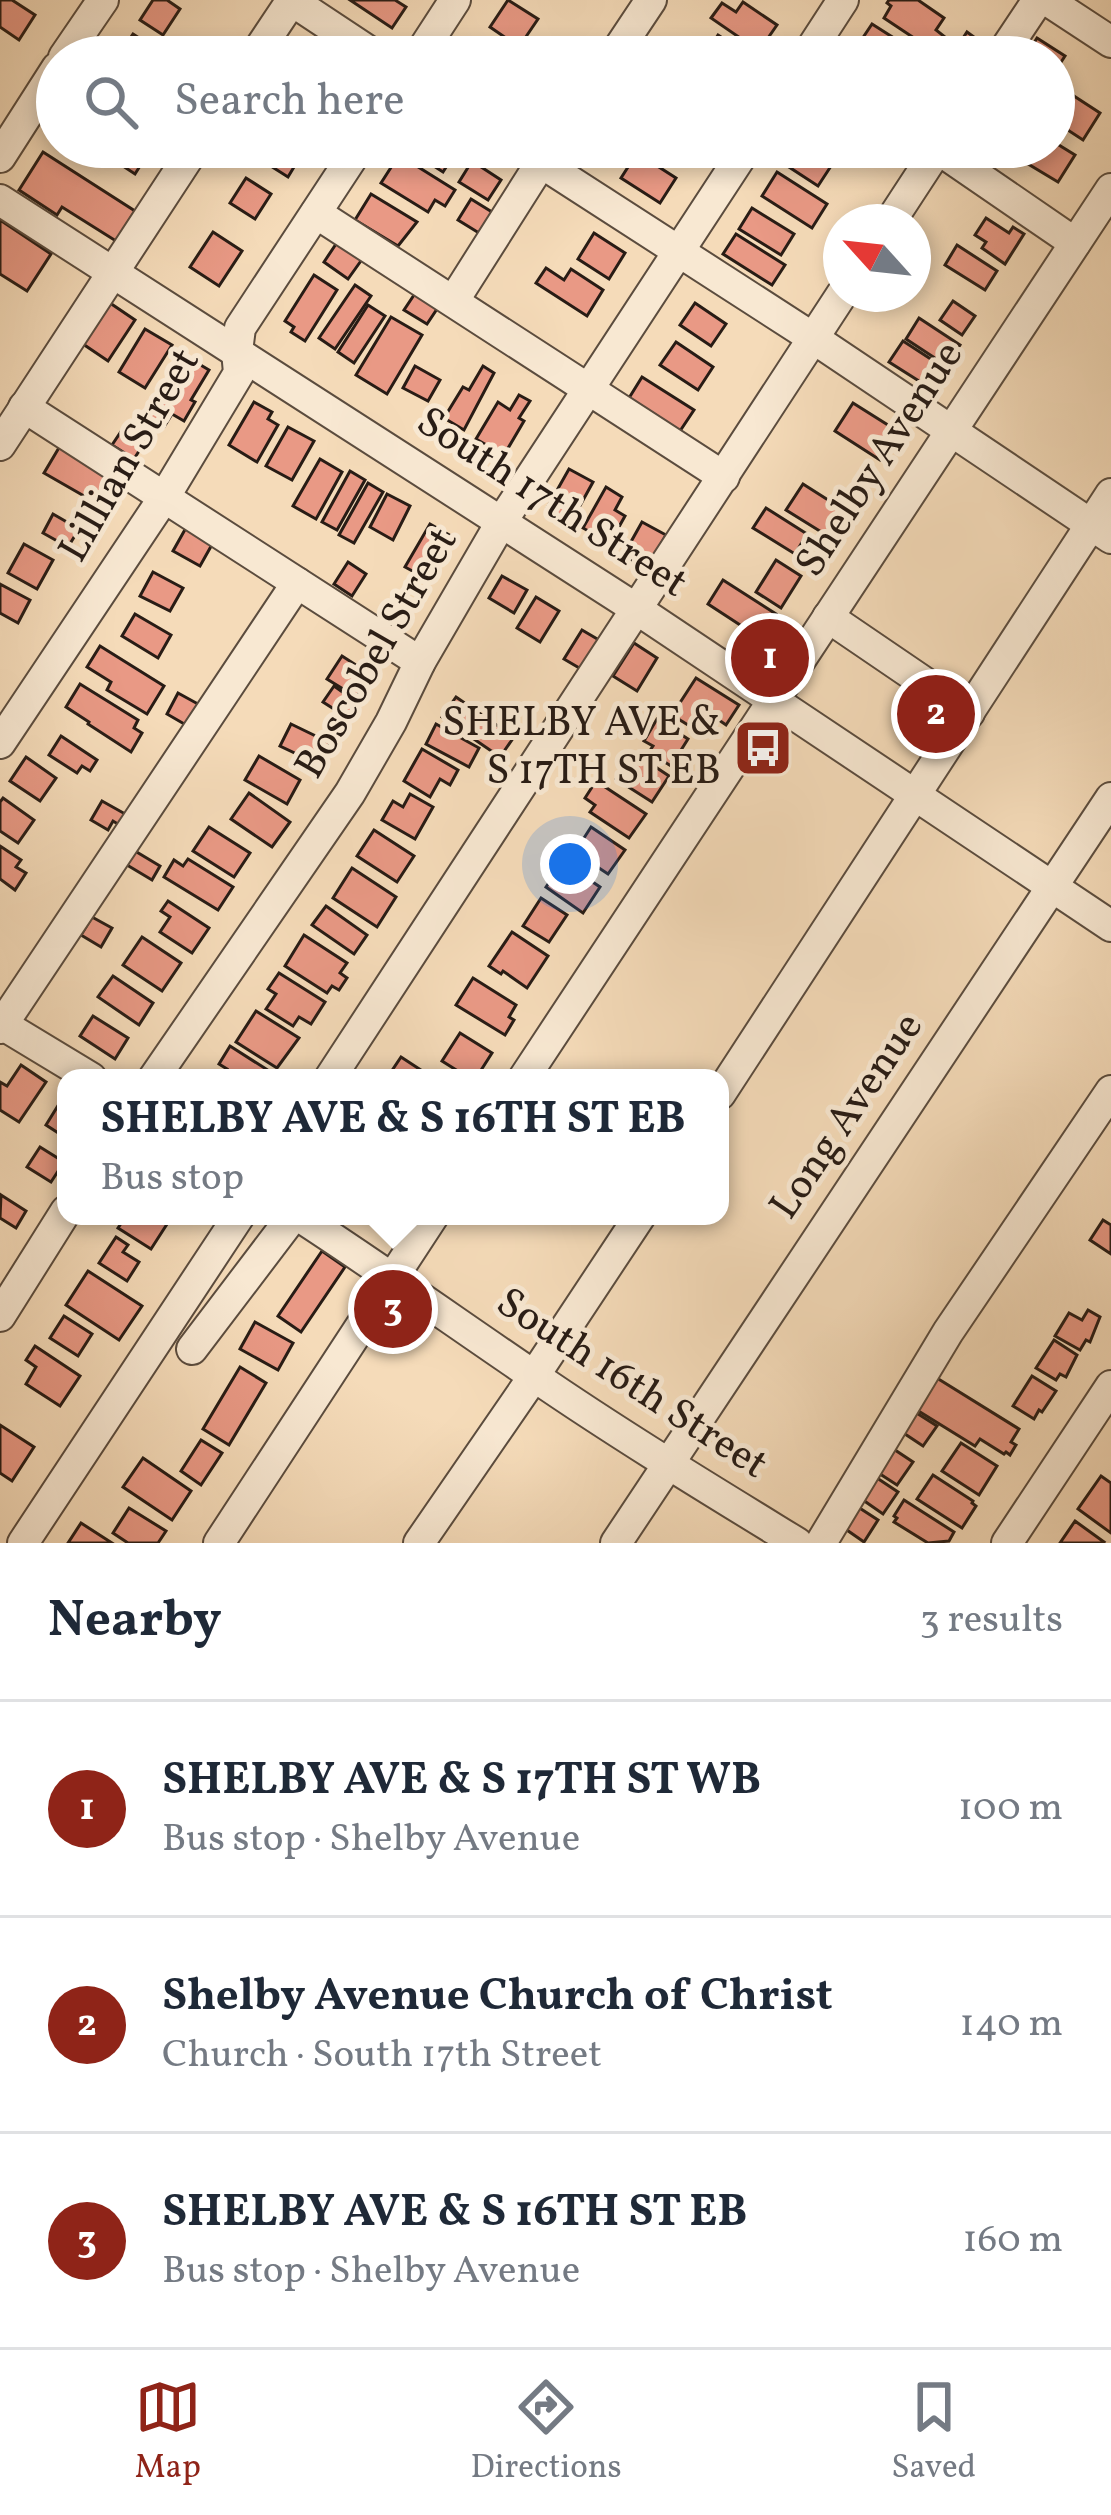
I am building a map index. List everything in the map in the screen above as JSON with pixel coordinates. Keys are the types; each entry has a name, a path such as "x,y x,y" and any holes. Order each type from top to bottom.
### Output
{"street":[{"path":"78,36 103,0"},
{"path":"268,36 292,0 346,36"},
{"path":"432,36 455,0"},
{"path":"627,36 651,0"},
{"path":"820,36 843,0"},
{"path":"1015,36 1042,0 1111,42"},
{"path":"0,157 36,101"},
{"path":"0,445 181,168"},
{"name":"Lillian Street","path":"0,743 165,496 239,373 240,328 345,168"},
{"path":"454,300 531,184 534,168"},
{"path":"558,168 677,253 813,338 1101,532"},
{"name":"Boscobel Street","path":"160,1069 350,793 502,521 733,168"},
{"path":"902,204 926,168"},
{"path":"984,168 1075,243"},
{"name":"Shelby Avenue","path":"530,1069 1111,189"},
{"name":"South 17th Street","path":"0,200 502,521 1111,926"},
{"path":"316,212 724,477"},
{"path":"336,1069 830,312"},
{"path":"24,407 420,662"},
{"path":"729,1080 969,713 1101,532 1111,494"},
{"path":"76,1069 1,1025 297,583"},
{"path":"828,616 969,713"},
{"name":"Long Avenue","path":"616,1543 1111,798"},
{"path":"821,1543 947,1332 1111,1090"},
{"path":"0,1316 57,1225"},
{"path":"23,1543 233,1225"},
{"path":"192,1349 289,1225"},
{"name":"South 16th Street","path":"310,1225 668,1464 797,1543"},
{"path":"219,1543 428,1225"},
{"path":"419,1543 634,1225"},
{"path":"1007,1543 1111,1386"}],"building":[{"path":"0,0 12,0 35,15 19,40 0,27"},
{"path":"153,0 167,0 180,9 163,35 140,20"},
{"path":"350,0 395,0 406,7 392,28"},
{"path":"508,0 538,19 526,36 503,36 490,27"},
{"path":"918,0 944,18 936,30 944,36 911,36 884,18 891,6 887,3"},
{"path":"743,2 777,25 769,36 737,36 711,18 722,3 736,12"},
{"path":"872,24 891,36 864,36"},
{"path":"1075,97 1100,113 1083,140 1075,135"},
{"path":"36,163 36,168 68,168 135,211 116,241 62,207 57,215 19,190"},
{"path":"391,168 420,168 455,190 445,206 435,200 428,212 381,183"},
{"path":"468,168 483,168 501,180 488,200 459,182"},
{"path":"627,168 660,168 676,178 660,203 621,178"},
{"path":"791,168 830,168 818,186"},
{"path":"1035,168 1067,168 1058,182"},
{"path":"777,172 827,204 812,228 762,196"},
{"path":"246,178 271,194 255,219 230,203"},
{"path":"371,194 417,222 398,246 355,220"},
{"path":"471,199 492,212 479,233 458,220"},
{"path":"752,208 794,234 781,255 739,229"},
{"path":"986,218 1009,233 1013,227 1024,234 1005,264 982,248 986,242 975,235"},
{"path":"0,220 51,254 27,291 0,274"},
{"path":"213,232 242,251 219,286 190,267"},
{"path":"594,233 625,253 609,279 578,259"},
{"path":"736,234 785,265 772,285 723,254"},
{"path":"338,241 363,258 348,279 324,262"},
{"path":"957,245 997,271 985,290 945,265"},
{"path":"546,268 564,280 571,269 603,290 587,316 536,283"},
{"path":"314,275 337,290 305,341 285,321"},
{"path":"355,285 371,296 335,349 319,338"},
{"path":"416,292 439,306 427,324 404,310"},
{"path":"953,301 975,316 962,335 940,320"},
{"path":"110,303 135,320 108,361 83,344"},
{"path":"695,303 726,324 711,346 680,325"},
{"path":"368,305 385,316 354,363 338,352"},
{"path":"391,317 422,335 387,394 356,375"},
{"path":"919,318 960,345 947,366 906,339"},
{"path":"145,329 172,345 145,388 119,372"},
{"path":"903,341 943,367 930,388 889,362"},
{"path":"676,342 713,367 698,390 660,365"},
{"path":"182,354 209,370 184,421 172,414 164,427 145,416"},
{"path":"415,366 440,380 428,401 403,388"},
{"path":"483,366 494,373 464,430 444,418"},
{"path":"642,377 694,410 680,431 629,398"},
{"path":"519,395 530,401 504,455 476,439 498,402 510,410"},
{"path":"254,402 272,412 268,419 278,425 257,462 229,445"},
{"path":"853,403 899,432 880,460 835,431"},
{"path":"124,427 146,440 134,459 112,445"},
{"path":"288,427 314,441 292,480 266,466"},
{"path":"60,446 114,476 98,504 44,473"},
{"path":"320,459 342,472 316,519 293,506"},
{"path":"569,469 593,482 571,522 547,508"},
{"path":"350,471 365,480 337,530 322,522"},
{"path":"368,483 383,492 354,543 339,535"},
{"path":"803,484 847,512 831,538 786,510"},
{"path":"606,487 622,497 615,510 625,516 610,543 583,528"},
{"path":"387,494 410,506 393,540 370,527"},
{"path":"766,508 807,534 795,554 753,528"},
{"path":"53,514 79,529 68,547 43,533"},
{"path":"642,522 666,535 647,569 623,556"},
{"path":"430,524 453,537 429,580 405,567"},
{"path":"187,526 214,541 200,566 173,551"},
{"path":"24,544 53,560 37,589 8,573"},
{"path":"776,560 801,576 781,608 756,592"},
{"path":"348,562 366,574 352,596 334,584"},
{"path":"153,572 183,588 170,611 140,596"},
{"path":"502,576 527,590 514,613 489,598"},
{"path":"723,580 776,614 760,638 708,604"},
{"path":"0,584 30,600 18,623 0,613"},
{"path":"536,597 559,611 540,642 517,628"},
{"path":"135,614 171,635 158,658 122,636"},
{"path":"582,630 599,640 581,669 564,659"},
{"path":"634,643 657,658 637,691 613,676"},
{"path":"100,646 164,686 147,714 107,690 111,682 87,667"},
{"path":"342,656 359,667 362,662 376,670 356,697 327,679"},
{"path":"696,678 739,705 726,725 716,718 710,728 701,722 696,730 672,715"},
{"path":"80,684 138,720 134,728 142,733 131,752 66,707"},
{"path":"334,686 358,703 348,718 323,702"},
{"path":"178,693 198,704 186,725 167,714"},
{"path":"456,697 514,737 500,757 442,717"},
{"path":"657,719 688,739 671,766 649,752 653,746 644,741"},
{"path":"291,724 330,743 320,765 280,746"},
{"path":"436,724 479,748 469,767 426,744"},
{"path":"61,736 97,760 90,771 82,766 77,773 49,755"},
{"path":"422,749 458,770 450,785 440,779 430,797 404,781"},
{"path":"633,752 669,776 652,802 616,779"},
{"path":"259,756 300,780 287,804 245,780"},
{"path":"26,757 56,778 40,801 10,781"},
{"path":"596,781 646,814 629,838 590,812 595,805 585,798"},
{"path":"249,793 290,822 272,847 231,819"},
{"path":"410,794 433,807 415,839 382,820 393,801 403,807"},
{"path":"3,798 34,820 18,843 0,831"},
{"path":"102,801 127,815 121,826 113,821 108,830 91,820"},
{"path":"209,827 250,853 234,877 193,851"},
{"path":"591,827 625,850 608,874 575,852"},
{"path":"374,830 414,856 397,882 357,856"},
{"path":"0,846 21,860 16,867 26,873 15,890 0,879"},
{"path":"135,851 160,866 152,880 127,865"},
{"path":"188,859 233,887 218,910 164,877 174,860 183,866"},
{"path":"563,862 600,887 583,913 546,887"},
{"path":"352,868 396,897 377,927 333,898"},
{"path":"541,898 567,915 549,942 523,926"},
{"path":"168,901 209,928 192,953 160,932 170,917 161,911"},
{"path":"326,906 367,935 354,954 312,925"},
{"path":"92,917 112,928 101,947 81,935"},
{"path":"512,932 548,956 527,988 489,966"},
{"path":"304,935 347,963 340,973 347,978 339,990 332,986 327,993 285,966"},
{"path":"142,937 181,963 162,991 123,965"},
{"path":"279,973 325,1002 311,1024 299,1017 293,1026 266,1009 276,994 268,989"},
{"path":"113,976 153,1003 139,1025 98,997"},
{"path":"473,978 516,1005 505,1035 456,1005"},
{"path":"256,1011 299,1038 277,1068 236,1042"},
{"path":"93,1016 128,1038 115,1059 80,1036"},
{"path":"460,1033 492,1053 482,1069 455,1069 442,1061"},
{"path":"230,1046 266,1069 227,1069 219,1064"},
{"path":"401,1057 419,1069 393,1069"},
{"path":"21,1065 46,1082 19,1122 0,1110 0,1082 7,1086"},
{"path":"57,1107 57,1132 46,1125"},
{"path":"40,1147 57,1158 57,1173 51,1182 27,1167"},
{"path":"1,1195 26,1211 16,1228 0,1218"},
{"path":"1103,1220 1111,1225 1111,1254 1090,1240"},
{"path":"120,1225 166,1225 151,1249"},
{"path":"116,1237 128,1245 123,1252 139,1262 127,1281 99,1263"},
{"path":"322,1251 345,1267 301,1332 278,1316"},
{"path":"88,1271 142,1306 119,1340 66,1305"},
{"path":"1088,1310 1100,1317 1090,1342 1086,1340 1080,1350 1055,1336 1069,1313 1082,1320"},
{"path":"64,1316 92,1334 78,1356 50,1338"},
{"path":"255,1322 293,1343 278,1370 240,1349"},
{"path":"1054,1340 1077,1355 1066,1377 1060,1374 1056,1380 1036,1368"},
{"path":"35,1346 80,1376 60,1406 26,1384 36,1367 26,1360"},
{"path":"240,1367 266,1383 229,1445 203,1429"},
{"path":"932,1375 1019,1429 1010,1455 980,1439 975,1446 912,1407"},
{"path":"1032,1376 1056,1391 1034,1419 1013,1406"},
{"path":"915,1412 937,1426 923,1446 902,1432"},
{"path":"0,1425 34,1447 12,1481 0,1473"},
{"path":"201,1440 222,1453 201,1485 181,1471"},
{"path":"961,1443 997,1466 979,1495 942,1471"},
{"path":"892,1448 913,1462 897,1485 877,1472"},
{"path":"143,1458 191,1491 172,1520 123,1487"},
{"path":"933,1475 976,1506 962,1528 917,1499"},
{"path":"1101,1476 1111,1483 1111,1533 1078,1509"},
{"path":"877,1478 898,1492 883,1514 863,1500"},
{"path":"904,1500 954,1532 949,1541 928,1543 894,1522"},
{"path":"858,1507 878,1520 864,1542 844,1528"},
{"path":"129,1508 166,1531 158,1543 128,1543 113,1533"},
{"path":"1075,1521 1104,1542 1060,1543"},
{"path":"81,1523 112,1543 68,1543"}],"place":[{"name":"SHELBY AVE & S 17TH ST WB","path":"770,658"},
{"name":"Shelby Avenue Church of Christ","path":"936,714"},
{"name":"SHELBY AVE & S 17TH ST EB","path":"763,748"},
{"name":"SHELBY AVE & S 16TH ST EB","path":"393,1309"}]}
